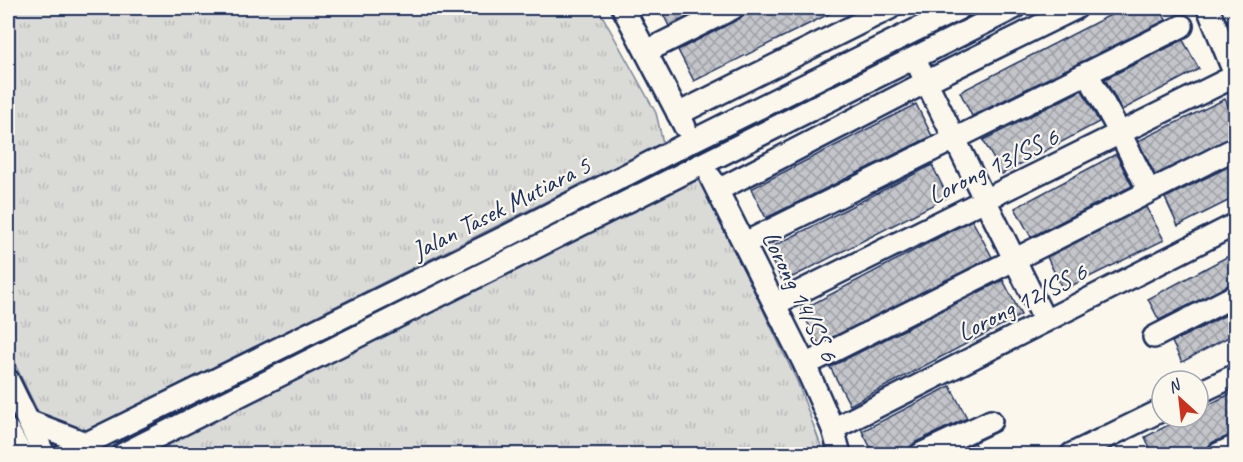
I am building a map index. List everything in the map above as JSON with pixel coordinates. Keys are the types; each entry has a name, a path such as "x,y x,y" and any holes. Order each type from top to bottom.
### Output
{"street":[{"path":"623,8 692,141"},
{"path":"646,51 733,8"},
{"path":"678,114 890,8"},
{"name":"Jalan Tasek Mutiara 5","path":"65,454 509,235 960,8"},
{"name":"Jalan Tasek Mutiara 5","path":"718,190 920,69 1014,8"},
{"name":"Jalan Tasek Mutiara 5","path":"123,454 521,253 704,164 920,69 1076,8"},
{"path":"1208,8 1235,77"},
{"path":"1233,8 1236,13"},
{"path":"745,243 1182,26"},
{"path":"920,69 1045,321"},
{"path":"1087,73 1149,191"},
{"name":"Lorong 13/SS 6","path":"775,304 1235,77"},
{"path":"805,364 1236,148"},
{"name":"Lorong 14/SS 6","path":"704,164 805,364 833,429 840,454"},
{"name":"Lorong 12/SS 6","path":"833,429 1236,224"},
{"path":"509,235 521,253"},
{"path":"1154,337 1236,296"},
{"path":"1210,387 1236,375"},
{"path":"8,380 44,454"},
{"path":"1072,454 1108,446 1150,418"},
{"path":"921,454 991,421"},
{"path":"28,422 88,444"},
{"path":"8,439 21,454"},
{"path":"1218,454 1236,446"}],"green space":[{"path":"8,8 598,8 656,113 663,143 84,432 41,418 8,350"},
{"path":"699,176 797,381 824,454 147,454"}],"building":[{"path":"660,8 705,8 669,26"},
{"path":"746,8 841,8 694,81 678,50 739,19"},
{"path":"1124,8 1160,8 1166,20 972,116 960,92"},
{"path":"1183,40 1199,69 1122,110 1105,79"},
{"path":"1082,90 1099,122 1002,174 983,140"},
{"path":"1225,99 1236,121 1236,135 1155,175 1138,141"},
{"path":"916,104 932,136 766,218 751,189"},
{"path":"1116,154 1132,186 1031,237 1015,208"},
{"path":"1236,163 1236,197 1178,226 1165,198"},
{"path":"932,165 948,197 783,282 766,250"},
{"path":"1146,207 1164,240 1063,290 1047,257"},
{"path":"972,220 992,257 819,344 801,310"},
{"path":"1236,252 1236,282 1159,320 1148,299"},
{"path":"1003,280 1021,315 850,405 830,367"},
{"path":"1236,310 1236,333 1182,362 1172,342"},
{"path":"950,386 967,418 916,442 910,447 909,454 874,454 862,431"},
{"path":"1236,391 1236,434 1213,442 1206,451 1198,454 1153,454 1145,437 1161,429 1210,429 1210,404"},
{"path":"974,443 980,454 950,454"}]}
